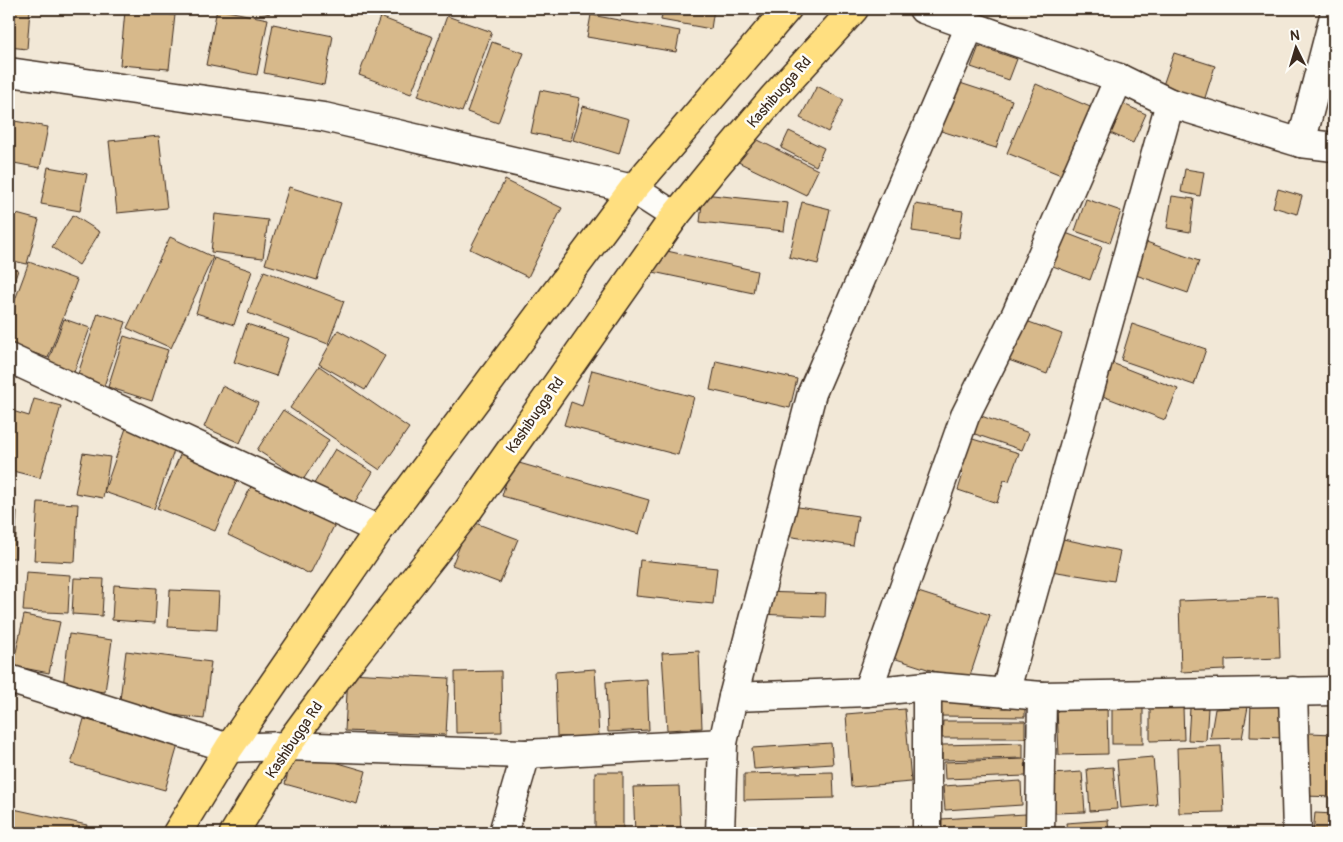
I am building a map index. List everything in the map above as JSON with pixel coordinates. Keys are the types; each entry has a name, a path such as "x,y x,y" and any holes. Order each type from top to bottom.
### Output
{"main road":[{"path":"177,833 229,748 379,530 633,188 787,9"},
{"name":"Kashibugga Rd","path":"234,833 287,746 346,666 467,512 675,216 772,99 854,9"}],"street":[{"path":"922,9 1118,78 1170,103 1302,143 1334,147"},
{"path":"1302,143 1334,16"},
{"path":"720,833 723,743 732,697 812,392 970,26"},
{"path":"9,72 324,117 633,188 675,216"},
{"path":"867,692 965,416 1016,314 1118,78"},
{"path":"1005,693 1170,103"},
{"path":"9,358 379,530"},
{"path":"9,679 229,748 287,746 526,754 723,743"},
{"path":"732,697 867,692 927,686 1042,696 1293,690 1334,691"},
{"path":"927,686 927,833"},
{"path":"1293,690 1297,833"},
{"path":"1040,833 1042,696"},
{"path":"503,833 526,754"}],"building":[{"path":"9,9 30,9 27,49 9,47"},
{"path":"217,9 268,19 257,75 206,65"},
{"path":"254,9 271,9 269,14"},
{"path":"634,9 659,9 658,14"},
{"path":"663,9 714,9 711,29 661,20"},
{"path":"125,11 175,15 169,69 120,65"},
{"path":"591,15 680,31 676,52 587,37"},
{"path":"447,16 492,32 462,112 418,96"},
{"path":"380,17 433,37 411,94 359,75"},
{"path":"273,24 333,36 324,85 264,73"},
{"path":"492,42 524,53 498,123 467,112"},
{"path":"979,46 1017,59 1009,80 971,67"},
{"path":"1174,53 1215,66 1203,104 1161,91"},
{"path":"1334,79 1334,124 1330,124"},
{"path":"954,81 1012,100 996,148 938,130"},
{"path":"1036,84 1095,109 1066,177 1007,153"},
{"path":"817,86 844,100 828,132 800,118"},
{"path":"540,90 580,98 571,141 531,133"},
{"path":"1121,103 1146,114 1133,143 1108,132"},
{"path":"583,106 629,119 619,154 573,140"},
{"path":"9,120 48,127 40,168 9,162"},
{"path":"789,131 824,148 816,166 781,148"},
{"path":"744,133 818,170 806,195 732,159"},
{"path":"159,136 167,208 117,213 109,141"},
{"path":"48,167 87,174 80,211 41,204"},
{"path":"1185,169 1204,172 1200,196 1181,192"},
{"path":"505,180 562,208 528,277 470,249"},
{"path":"289,187 341,203 317,280 265,264"},
{"path":"1278,189 1302,196 1297,214 1273,207"},
{"path":"703,194 788,203 784,231 700,222"},
{"path":"1172,196 1194,199 1190,232 1167,228"},
{"path":"1086,199 1121,211 1110,243 1075,231"},
{"path":"802,202 830,209 818,264 789,257"},
{"path":"915,204 963,211 959,238 912,231"},
{"path":"9,212 39,220 27,264 9,260"},
{"path":"215,214 268,220 263,258 211,252"},
{"path":"73,215 100,232 79,265 52,247"},
{"path":"1058,230 1102,247 1090,280 1045,263"},
{"path":"170,237 213,257 171,348 127,328"},
{"path":"1141,240 1199,261 1188,293 1130,273"},
{"path":"658,249 757,271 753,293 653,272"},
{"path":"214,258 252,271 234,325 196,313"},
{"path":"29,262 77,280 48,358 9,344 9,316"},
{"path":"9,267 18,270 9,297"},
{"path":"264,271 344,301 328,344 248,313"},
{"path":"98,313 126,322 104,386 77,377"},
{"path":"1018,318 1062,334 1047,374 1003,358"},
{"path":"64,319 90,328 74,372 48,362"},
{"path":"247,324 289,338 276,376 234,362"},
{"path":"1132,324 1206,349 1194,385 1121,360"},
{"path":"338,330 385,356 365,390 319,364"},
{"path":"124,336 168,350 152,401 108,387"},
{"path":"716,361 797,379 790,408 710,390"},
{"path":"1112,363 1178,389 1165,420 1100,395"},
{"path":"319,366 409,428 380,470 290,408"},
{"path":"592,370 694,397 678,455 564,425 571,402 582,406"},
{"path":"222,386 258,403 240,443 204,427"},
{"path":"34,399 61,406 40,478 9,470 9,410 29,416"},
{"path":"283,410 329,440 303,480 257,450"},
{"path":"970,412 1029,433 1022,450 963,430"},
{"path":"126,428 176,445 154,509 104,492"},
{"path":"966,437 1019,453 1009,481 1004,480 997,503 958,490 963,474 955,471"},
{"path":"184,446 241,471 215,531 157,508"},
{"path":"335,449 373,472 350,510 312,487"},
{"path":"83,453 110,457 103,498 75,493"},
{"path":"512,461 649,500 639,534 502,496"},
{"path":"254,480 337,520 310,574 228,535"},
{"path":"38,502 78,504 75,562 34,560"},
{"path":"785,505 858,516 853,546 780,535"},
{"path":"9,510 17,511 15,558 9,558"},
{"path":"470,521 518,539 500,583 452,565"},
{"path":"1063,539 1120,551 1114,581 1051,571"},
{"path":"640,560 717,568 713,604 636,596"},
{"path":"26,572 70,575 68,613 23,611"},
{"path":"74,578 104,579 102,616 72,614"},
{"path":"114,585 157,588 155,623 112,620"},
{"path":"170,590 219,592 217,630 168,627"},
{"path":"912,590 990,615 968,682 890,657"},
{"path":"761,592 826,594 825,617 759,614"},
{"path":"1278,597 1280,658 1225,660 1225,670 1181,672 1179,601"},
{"path":"24,615 60,622 49,673 13,666"},
{"path":"69,634 112,640 105,692 63,687"},
{"path":"126,651 211,662 204,719 119,708"},
{"path":"699,651 702,728 667,730 662,653"},
{"path":"595,669 599,736 557,737 555,672"},
{"path":"501,671 502,732 456,733 455,672"},
{"path":"348,673 449,678 446,735 345,731"},
{"path":"647,679 649,730 608,732 606,682"},
{"path":"939,697 1025,698 1025,717 939,716"},
{"path":"1251,699 1288,701 1286,738 1250,737"},
{"path":"1107,706 1108,754 1059,755 1057,708"},
{"path":"1112,707 1143,707 1143,744 1112,744"},
{"path":"1183,707 1184,740 1150,741 1150,708"},
{"path":"1248,707 1242,738 1210,739 1215,709"},
{"path":"1190,708 1208,708 1206,741 1188,740"},
{"path":"905,709 911,782 851,787 846,714"},
{"path":"84,719 178,745 165,790 71,764"},
{"path":"943,721 1025,721 1025,738 942,738"},
{"path":"1309,733 1334,734 1334,797 1305,796"},
{"path":"831,743 833,764 754,769 752,748"},
{"path":"1023,743 1023,758 942,760 942,745"},
{"path":"1221,746 1224,812 1179,813 1177,748"},
{"path":"294,750 366,771 357,804 285,784"},
{"path":"1153,757 1157,805 1121,808 1117,760"},
{"path":"1025,759 1026,776 945,779 944,762"},
{"path":"1113,767 1117,809 1090,811 1087,769"},
{"path":"595,772 623,772 623,833 595,833"},
{"path":"833,772 834,798 744,800 744,774"},
{"path":"1082,772 1085,812 1055,813 1052,774"},
{"path":"1021,781 1022,805 945,810 943,786"},
{"path":"679,786 681,833 635,833 633,787"},
{"path":"9,808 87,825 85,833 9,833"},
{"path":"1315,813 1334,814 1334,833 1313,833"},
{"path":"1026,814 1027,833 942,833 941,819"},
{"path":"1108,820 1109,833 1067,833 1066,823"},
{"path":"1186,832 1186,833 1125,833"}]}
